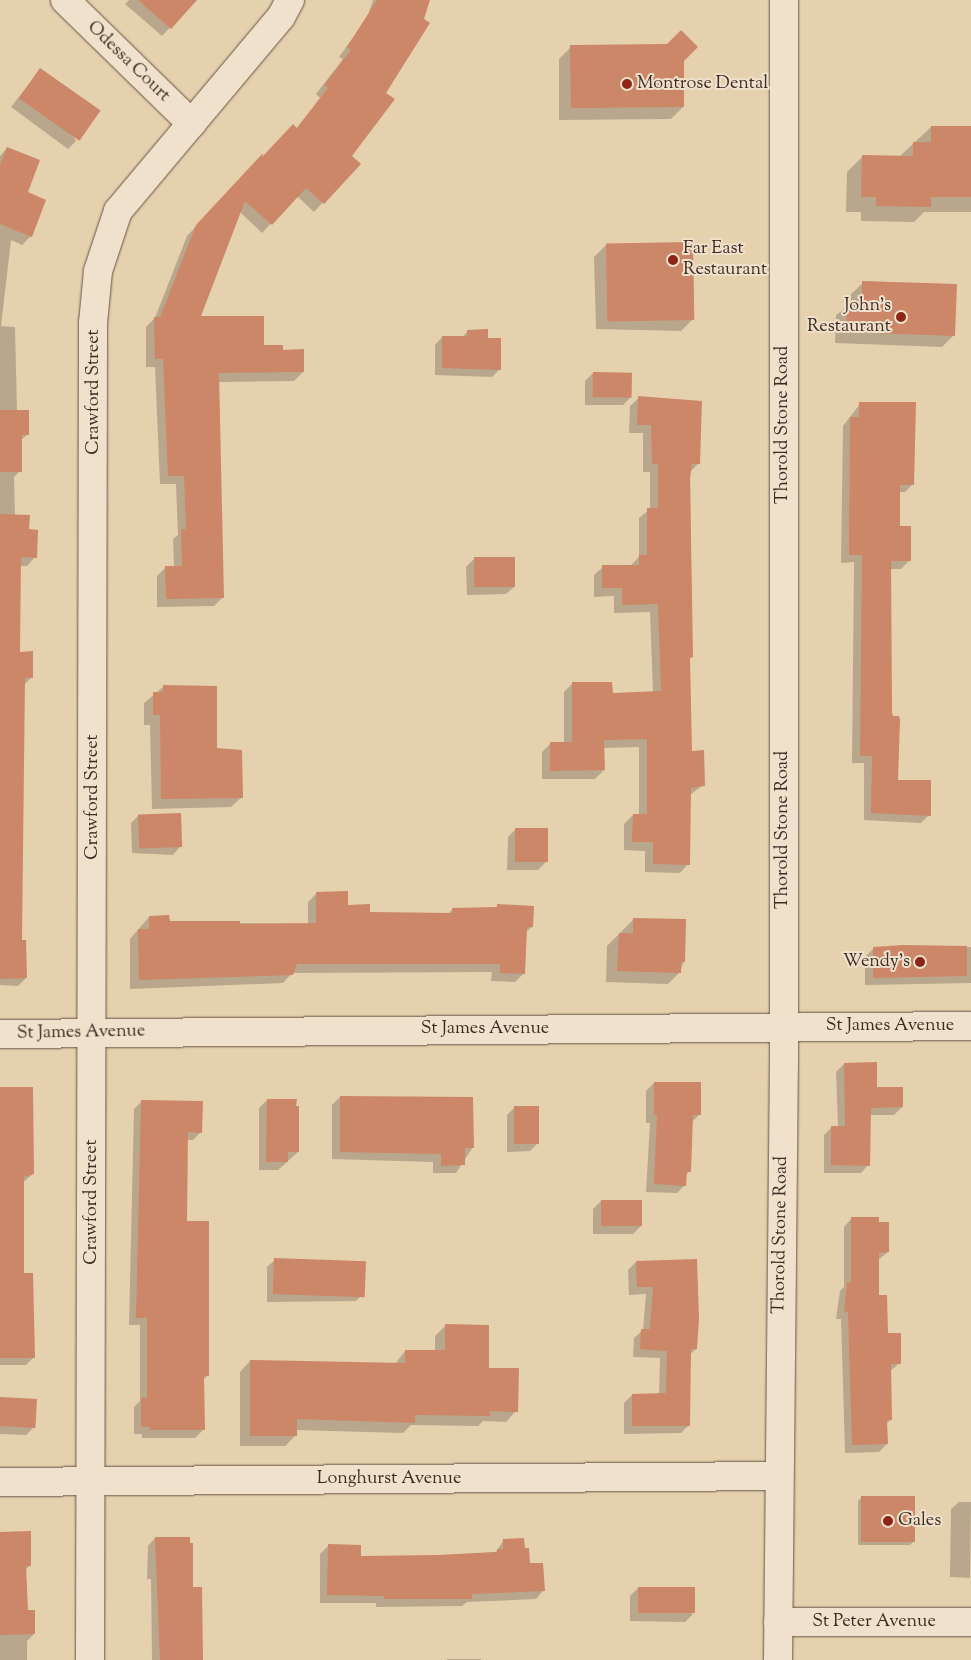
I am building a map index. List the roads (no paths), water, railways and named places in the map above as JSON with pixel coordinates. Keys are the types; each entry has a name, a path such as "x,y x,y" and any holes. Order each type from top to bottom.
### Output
{"street":[{"name":"Odessa Court","path":"65,0 192,124"},
{"name":"Crawford Street","path":"90,1660 93,1033 93,323 98,271 118,211 281,17 290,0"},
{"name":"Thorold Stone Road","path":"778,1660 783,1027 784,0"},
{"name":"St James Avenue","path":"0,1034 971,1026"},
{"name":"Longhurst Avenue","path":"0,1482 778,1476"},
{"name":"St Peter Avenue","path":"778,1622 971,1622"}],"place":[{"name":"Montrose Dental","path":"627,84"},
{"name":"Far East Restaurant","path":"673,260"},
{"name":"John's Restaurant","path":"901,317"},
{"name":"Wendy's","path":"920,962"},
{"name":"Gales","path":"888,1521"}]}
